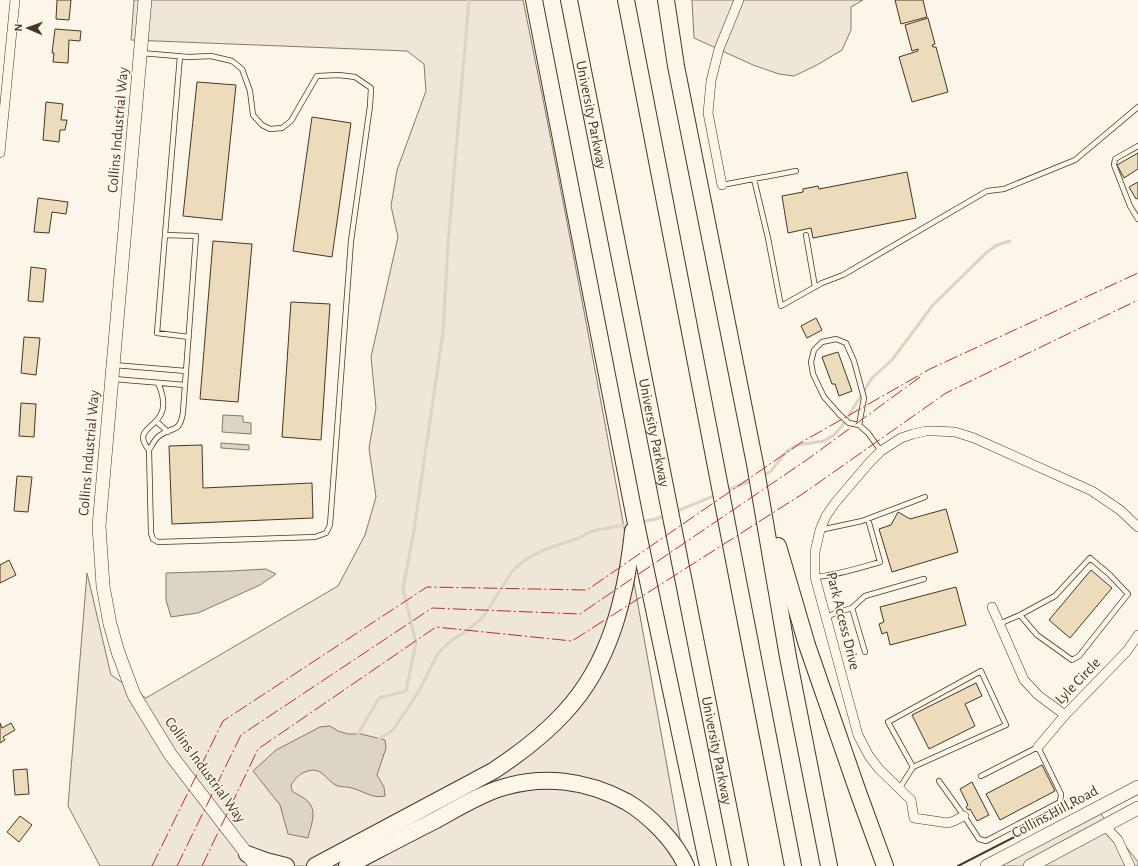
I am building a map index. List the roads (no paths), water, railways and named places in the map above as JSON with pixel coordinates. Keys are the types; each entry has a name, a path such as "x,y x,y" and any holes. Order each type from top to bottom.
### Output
{"highway":[{"path":"534,0 635,519 708,866"},
{"name":"University Parkway","path":"569,0 740,866"},
{"path":"626,0 793,866"},
{"path":"666,0 676,66 755,464 788,657 829,866"},
{"path":"755,464 807,645 885,866"},
{"path":"314,866 493,771 542,735 565,712 595,670 606,648 615,624 623,597 635,519"},
{"path":"347,866 485,794 512,785 541,781 559,781 598,788 633,806 648,817 661,830 686,866"},
{"path":"252,860 266,861 286,866"}],"street":[{"path":"0,153 15,0"},
{"name":"Collins Industrial Way","path":"145,0 99,526 103,586 110,624 118,652 134,695 170,754 252,860"},
{"path":"722,185 708,113 711,81 719,49 739,0"},
{"name":"Park Access Drive","path":"964,816 948,823 914,818 911,800 879,769 869,756 858,735 815,577 815,552 820,530 826,516 835,503 881,451 901,438 913,434 926,431 945,431 964,434 974,438 1092,491 1120,510 1138,527"},
{"path":"992,607 1024,680 1038,695 1065,715"},
{"name":"Lyle Circle","path":"1038,747 1065,715 1127,651 1138,635"},
{"name":"Collins Hill Road","path":"987,866 1138,787"},
{"path":"1030,866 1138,808"},
{"path":"1105,826 1118,840 1130,866"}],"lane":[{"path":"140,53 189,57 211,56 232,60 242,69 250,91 253,115 262,125 270,129 282,128 291,121 317,76 333,75 355,77 371,88 370,106 352,241 330,525 326,533 315,537 158,542 153,539 151,533 149,450 144,443 143,436 147,429 162,414 164,404 158,383"},
{"path":"180,56 157,333 189,336"},
{"path":"754,179 768,238 780,306 815,287 843,275 987,191 1004,189 1075,160 1138,107"},
{"path":"1138,146 1115,159 1114,165 1130,206 1138,219"},
{"path":"722,185 796,171"},
{"path":"149,450 161,434 178,427 182,420 189,336 196,236 165,235"},
{"path":"806,235 815,287"},
{"path":"859,426 864,398 854,361 846,343 836,338 822,342 814,350 811,362 813,374 824,397 849,423 859,426 868,433 881,451"},
{"path":"113,365 186,370"},
{"path":"112,378 185,386"},
{"path":"156,421 168,432"},
{"path":"820,530 868,519 926,497"},
{"path":"815,577 852,570 880,562 868,519"},
{"path":"999,624 1020,615 1055,596 1090,558 1109,574 1128,594 1079,656 1072,660 1037,635 1020,615"},
{"path":"826,618 852,608 865,596 924,579"},
{"path":"852,608 865,652"},
{"path":"899,789 913,768 1006,725 981,672 888,722 913,768"},
{"path":"939,781 979,839 986,840 1060,802 1061,794 1038,747 981,776"}],"waterway":[{"path":"358,734 379,698 406,691 416,643 403,589 414,530 443,332 448,243 469,0"},
{"path":"762,476 770,472 787,451 797,445 824,441 834,435 842,426 872,378 892,360 933,305 987,252 997,245 1010,241"},
{"path":"725,491 753,480"},
{"path":"675,512 716,495"},
{"path":"641,522 666,515"},
{"path":"379,739 393,730 419,691 438,653 452,640 468,630 483,617 513,570 528,558 546,549 579,538 592,531 631,524"}]}
